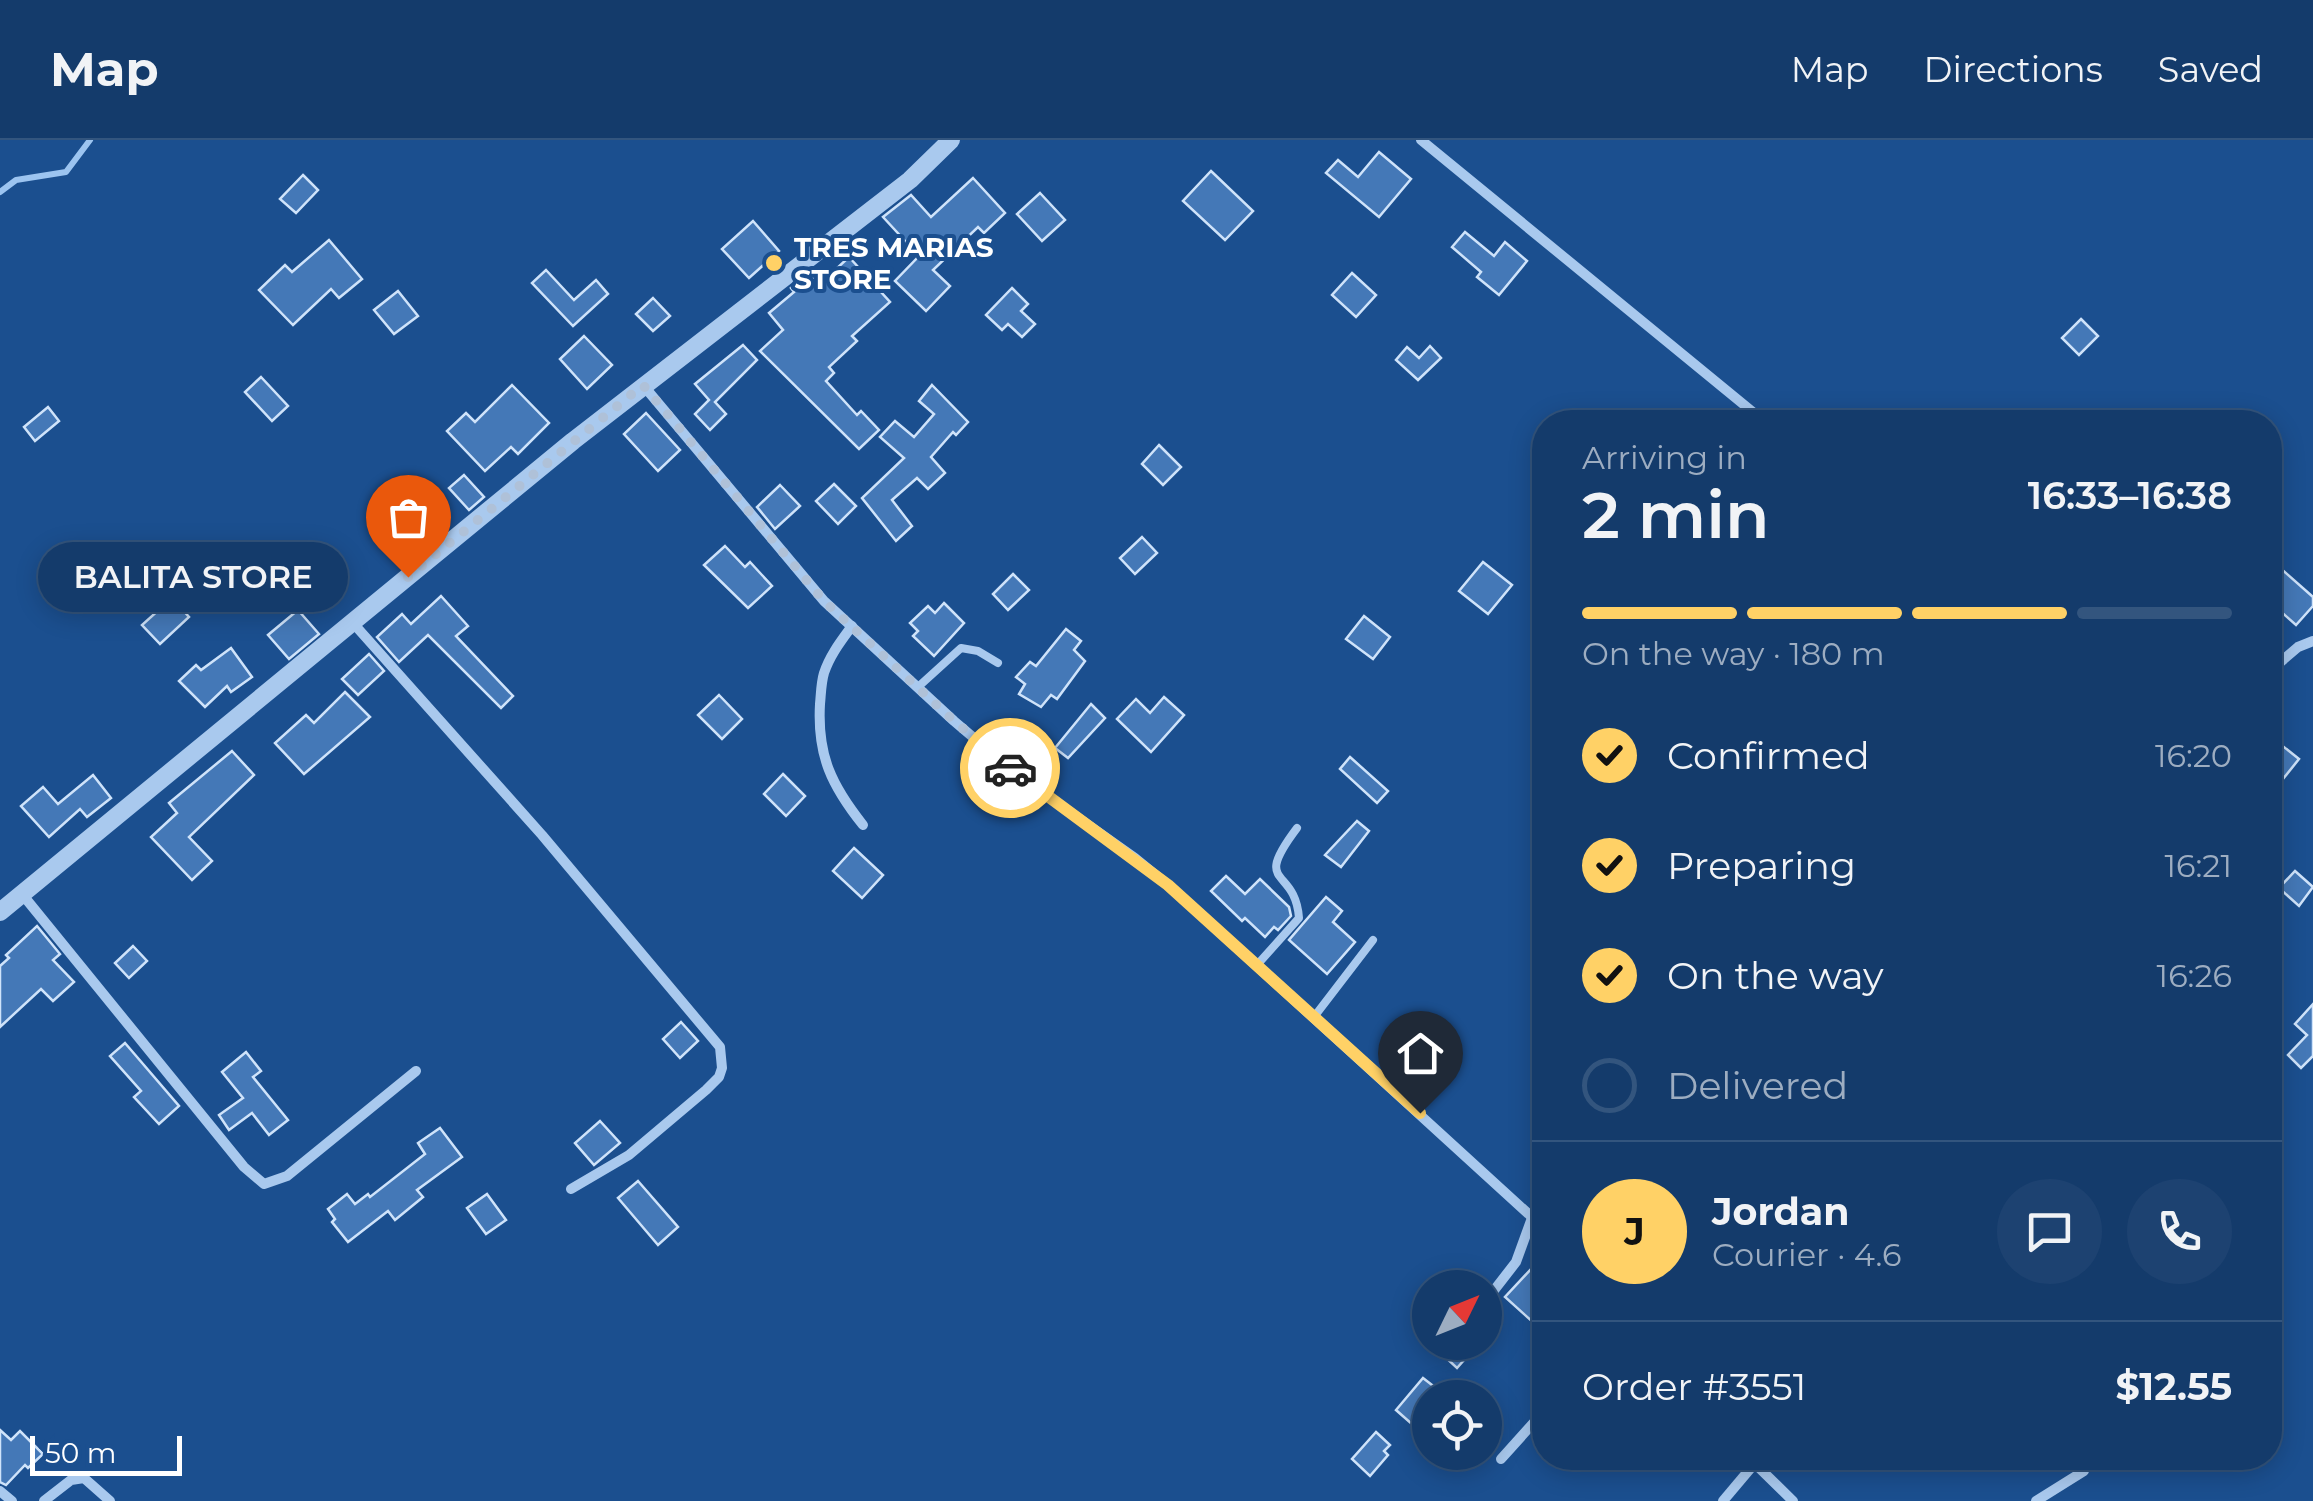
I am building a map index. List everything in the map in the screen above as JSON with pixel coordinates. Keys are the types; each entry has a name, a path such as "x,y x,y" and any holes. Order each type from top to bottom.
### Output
{"street":[{"path":"0,912 643,385 910,180 951,140"},
{"path":"1420,140 1750,410"},
{"path":"643,385 790,564 852,626 1016,773 1135,858 1314,1016 1532,1218 1516,1262 1502,1280"},
{"path":"352,623 542,835 720,1047 720,1077 629,1155 571,1189"},
{"path":"852,626 822,677 819,722 827,770 838,793 863,826"},
{"path":"2282,662 2313,641"},
{"path":"22,894 244,1168 264,1184 287,1176 416,1071"},
{"path":"1502,1459 1532,1425"},
{"path":"1723,1501 1745,1470"},
{"path":"1762,1470 1793,1501"},
{"path":"2036,1501 2084,1471"},
{"path":"44,1501 72,1480 84,1478 110,1501"},
{"path":"0,1491 12,1501"}],"lane":[{"path":"918,687 961,648 978,651 998,663"},
{"path":"1257,965 1299,918 1298,903 1275,870 1275,859 1297,828"},
{"path":"1314,1016 1373,940"}],"building":[{"path":"1379,152 1411,179 1379,217 1326,173 1338,160 1358,177"},
{"path":"1211,171 1253,211 1225,240 1183,201"},
{"path":"303,175 318,190 296,213 280,199"},
{"path":"973,178 1005,213 984,233 978,227 933,270 950,286 926,311 895,281 919,256 883,217 911,195 931,217"},
{"path":"1040,193 1065,220 1042,241 1017,214"},
{"path":"753,221 779,251 749,278 722,249"},
{"path":"1465,232 1494,256 1505,242 1527,261 1499,295 1477,277 1481,272 1452,247"},
{"path":"329,240 362,279 339,298 331,289 293,325 259,290 285,265 292,272"},
{"path":"849,257 890,302 852,336 857,341 829,367 834,373 826,381 857,415 861,411 879,430 859,449 760,351 783,330 769,313 794,292 791,288 809,274 819,285"},
{"path":"546,270 574,300 596,280 608,294 573,326 532,283"},
{"path":"1352,273 1376,295 1356,317 1332,295"},
{"path":"1012,288 1028,304 1021,311 1035,324 1022,337 1008,324 1002,330 986,315"},
{"path":"398,291 418,316 394,334 374,310"},
{"path":"653,298 670,316 653,331 636,314"},
{"path":"2081,319 2098,336 2079,355 2062,338"},
{"path":"584,336 612,365 587,389 560,359"},
{"path":"743,345 757,360 715,402 726,414 710,430 695,414 709,400 695,384"},
{"path":"1430,346 1441,358 1418,380 1396,360 1407,347 1419,358"},
{"path":"261,377 288,406 272,421 245,392"},
{"path":"512,385 549,423 518,454 511,447 485,471 447,431 466,413 475,422"},
{"path":"932,385 968,422 956,435 953,432 931,457 945,473 928,489 917,478 892,500 912,526 896,541 862,498 904,458 880,437 895,421 914,437 934,414 919,401"},
{"path":"48,407 59,421 35,441 24,427"},
{"path":"646,413 680,450 658,471 624,434"},
{"path":"1159,445 1181,467 1163,485 1142,464"},
{"path":"464,475 484,497 469,510 449,488"},
{"path":"834,484 856,506 838,524 816,501"},
{"path":"780,485 800,506 775,529 757,507"},
{"path":"1142,537 1157,553 1135,574 1120,558"},
{"path":"725,546 745,567 750,562 772,586 748,608 704,565"},
{"path":"1483,562 1512,585 1488,614 1459,591"},
{"path":"2282,570 2313,597 2313,606 2296,625 2282,613"},
{"path":"1013,574 1029,590 1008,610 993,594"},
{"path":"441,596 468,626 456,636 513,696 501,708 428,635 399,662 377,637 402,614 411,624"},
{"path":"172,598 189,617 160,644 142,625"},
{"path":"944,603 964,623 934,656 913,636 918,631 910,623 928,606 935,613"},
{"path":"298,610 319,634 289,659 268,635"},
{"path":"1364,616 1390,637 1373,659 1346,639"},
{"path":"1066,629 1081,641 1074,650 1085,661 1057,699 1051,695 1041,707 1019,694 1025,684 1016,677 1030,662 1036,666"},
{"path":"231,648 252,677 231,692 227,686 205,707 179,681 196,665 201,670"},
{"path":"369,654 384,671 358,695 342,679"},
{"path":"345,692 370,717 304,774 275,743 306,715 314,723"},
{"path":"719,695 742,719 722,739 698,715"},
{"path":"1164,697 1184,715 1151,752 1117,719 1136,699 1150,713"},
{"path":"1091,704 1105,718 1068,758 1055,748"},
{"path":"2282,746 2299,759 2282,780"},
{"path":"232,751 254,775 189,837 212,861 192,880 151,837 177,813 169,803"},
{"path":"1350,757 1388,791 1377,803 1340,769"},
{"path":"783,774 805,796 786,816 764,794"},
{"path":"93,775 111,798 87,817 80,809 49,837 21,806 43,787 58,804"},
{"path":"1357,821 1369,831 1341,867 1325,855"},
{"path":"854,848 883,875 862,898 833,871"},
{"path":"2295,871 2313,887 2299,906 2282,891 2282,885"},
{"path":"1226,876 1245,894 1260,879 1289,907 1291,916 1265,937 1211,891"},
{"path":"1326,897 1342,911 1333,922 1355,942 1327,974 1289,940"},
{"path":"37,926 60,954 53,960 74,982 53,1001 41,989 0,1027 0,966 9,958 6,955"},
{"path":"133,946 147,961 129,978 115,963"},
{"path":"2313,1004 2313,1056 2301,1068 2288,1055 2307,1035 2295,1024"},
{"path":"681,1022 698,1041 680,1058 663,1039"},
{"path":"125,1043 179,1106 159,1124 134,1097 141,1091 110,1056"},
{"path":"246,1052 261,1071 253,1077 288,1120 269,1135 252,1113 229,1130 219,1115 243,1098 222,1072"},
{"path":"600,1121 620,1143 594,1165 575,1143"},
{"path":"440,1128 462,1157 417,1190 423,1197 395,1220 388,1211 348,1242 332,1222 335,1219 328,1209 347,1194 355,1204 368,1194 370,1197 425,1154 418,1143"},
{"path":"638,1181 678,1227 658,1245 618,1198"},
{"path":"487,1194 506,1220 486,1234 467,1208"},
{"path":"1532,1268 1532,1321 1505,1297"},
{"path":"1448,1360 1464,1360 1457,1368"},
{"path":"1412,1391 1412,1424 1396,1410"},
{"path":"0,1430 11,1440 20,1431 43,1454 28,1468 25,1465 6,1485 0,1482"},
{"path":"1376,1432 1390,1445 1384,1451 1388,1455 1370,1476 1352,1459"}],"waterway":[{"path":"0,192 16,180 66,172 90,140"}],"way so far":[{"path":"408,577 643,385 824,601 1010,768"}],"place":[{"name":"TRES MARIAS STORE","path":"774,263"},
{"name":"BALITA STORE","path":"408,577"}],"route":[{"path":"1010,768 1168,885 1420,1113"}]}
